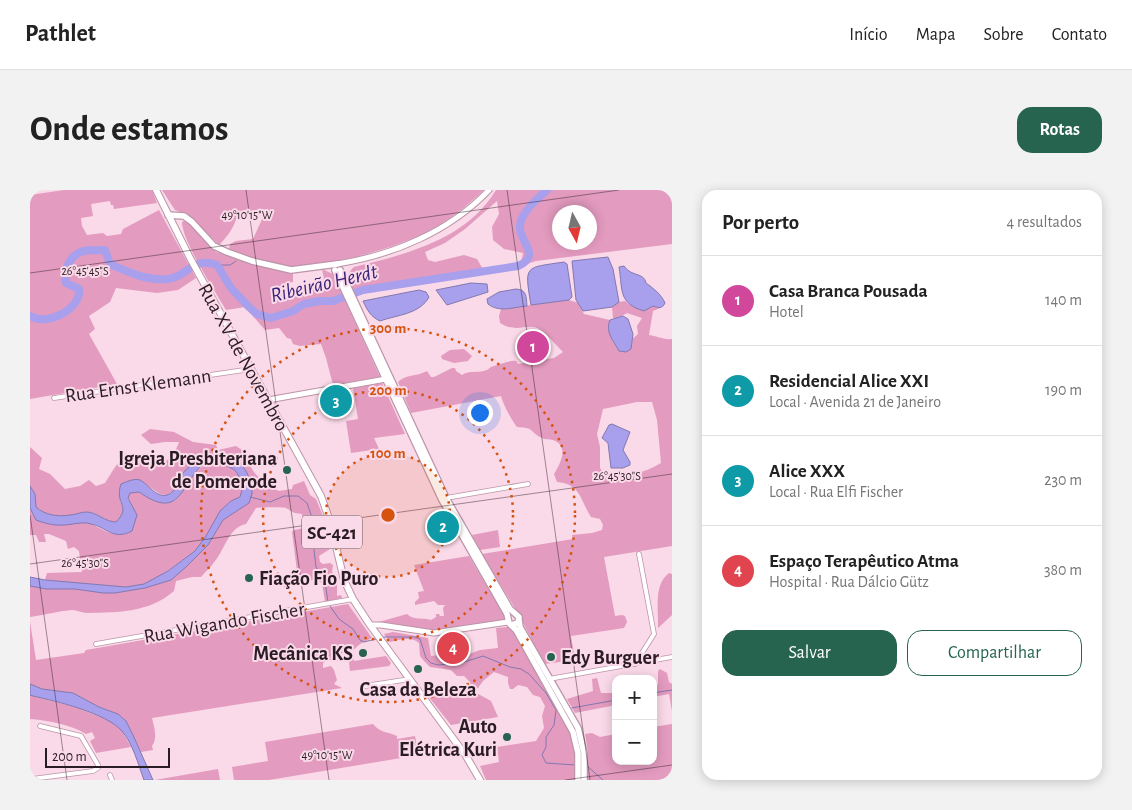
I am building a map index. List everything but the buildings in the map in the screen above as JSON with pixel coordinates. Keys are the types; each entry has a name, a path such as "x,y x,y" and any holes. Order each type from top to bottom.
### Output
{"main road":[{"name":"Rua XV de Novembro","path":"156,190 198,273 324,504 344,580 353,599 466,756 480,780"},
{"path":"168,215 179,215 189,219 214,246 236,256 282,268 299,270 323,266 337,268 442,500 509,622 548,680"},
{"path":"350,297 446,498 514,614 519,617 520,628 576,731 584,780"},
{"path":"509,622 509,616 514,614"},
{"path":"509,622 516,625 520,620"},
{"path":"578,780 582,764"}],"street":[{"path":"337,268 434,233 470,208 489,190"},
{"name":"Rua Ernst Klemann","path":"54,398 251,369"},
{"path":"268,400 386,379"},
{"path":"446,498 528,484"},
{"path":"635,664 654,634 639,554"},
{"name":"Rua Wigando Fischer","path":"96,644 353,599"},
{"path":"370,625 434,633 509,622"},
{"path":"548,680 672,657"},
{"path":"366,686 410,679"},
{"path":"32,779 98,768 81,736 40,726"},
{"path":"110,775 112,780"}],"shaded area":[{"path":"64,190 152,190 157,203 114,209 110,201 91,204 93,216 81,218 82,226 87,235 103,233 107,236 121,234 123,229 159,210 196,278 178,290 157,293 116,288 110,302 89,316 95,329 89,334 117,384 30,399 30,195"},
{"path":"162,190 484,190 442,224 405,242 348,259 311,266 287,267 229,249 230,244 236,241 253,239 263,217 262,212 257,211 237,216 230,232 219,245 190,216 175,210"},
{"path":"496,190 672,190 672,244 536,261 523,265 521,263 523,253 504,249 493,240 492,227 499,214 497,201 465,229 445,243 425,252 428,260 435,262 464,255 477,259 484,271 481,274 473,275 471,273 430,279 421,283 379,289 355,295 349,276 354,267 415,250 434,242 469,221 484,207"},
{"path":"182,222 190,224 216,252 293,273 293,282 281,284 283,296 289,298 296,296 297,291 302,293 305,289 318,285 324,279 322,269 333,274 380,377 333,385 321,344 300,346 293,344 291,339 287,338 279,328 265,330 245,307 226,310 187,241 183,230"},
{"path":"608,257 613,269 619,302 612,307 583,311 576,300 572,261"},
{"path":"564,262 567,264 572,297 569,300 531,305 528,282 530,270 541,265"},
{"path":"624,266 630,272 643,277 646,283 659,294 665,303 663,306 659,308 653,306 644,311 636,308 626,300 623,295 619,267"},
{"path":"471,283 487,284 488,292 447,305 436,290"},
{"path":"516,289 524,292 527,306 502,309 488,304 487,299 499,292"},
{"path":"419,290 426,292 429,297 420,307 408,313 380,321 370,313 363,301"},
{"path":"569,300 578,303 584,314 610,320 609,328 612,340 619,351 631,349 631,340 638,334 637,326 642,318 627,313 618,318 613,318 612,307 619,302 625,301 631,306 638,308 653,306 660,308 653,311 649,335 672,339 672,546 604,557 615,616 625,616 627,622 624,628 571,636 575,660 544,664 519,615 482,554 573,539 572,535 602,530 603,525 600,519 591,517 575,489 565,483 557,482 554,474 562,456 561,446 553,440 538,436 530,429 517,427 501,396 411,413 398,382 401,379 427,371 431,377 434,377 455,368 462,375 469,372 484,371 510,361 516,361 518,364 554,358 563,352 535,327 512,328 500,323 501,309","holes":["637,402 652,402 657,420 661,463 634,474 605,475 600,468 600,447 597,434 603,409"]},
{"path":"623,316 628,319 633,334 631,349 626,352 619,351 610,336 608,328 610,320"},
{"path":"464,349 472,356 468,361 454,363 442,359 441,356 450,350"},
{"path":"382,383 405,434 374,438 379,449 351,453 346,421 358,419 353,388"},
{"path":"612,424 630,432 623,450 630,465 623,468 611,468 608,443 602,438 609,425"},
{"path":"150,429 174,432 193,442 216,445 218,450 236,446 250,457 251,467 263,484 279,491 292,489 293,485 304,481 310,495 316,499 323,516 322,519 303,522 302,514 294,513 286,508 256,508 246,524 235,529 231,534 219,556 201,577 176,581 174,591 154,604 133,610 87,613 72,610 30,617 30,586 46,589 75,589 115,593 145,588 171,580 208,545 223,520 240,509 246,471 241,464 217,454 182,474 173,491 167,495 160,494 139,480 120,501 123,512 116,522 90,512 65,516 52,515 36,507 35,494 30,486 30,447 42,458 39,469 50,474 65,489 80,486 89,480 96,486 105,483 124,457 149,464 157,464 169,459 175,452 179,442 151,444 141,435"},
{"path":"217,454 241,464 246,471 252,484 252,494 249,503 223,520 208,545 171,580 145,588 115,593 75,589 46,589 30,586 30,577 126,587 144,584 168,571 195,551 220,511 231,501 240,497 242,483 234,469 213,462 205,463 199,468 178,498 171,502 158,502 139,492 130,493 128,498 137,515 132,531 120,535 88,523 56,525 36,520 30,508 30,486 35,494 36,507 43,512 60,516 90,512 116,522 123,512 119,491 121,484 140,480 156,493 167,495 173,492 183,473 190,466 202,458"},
{"path":"217,461 232,467 240,475 242,490 240,497 231,501 220,511 195,551 155,580 126,587 45,580 47,573 82,572 79,551 74,547 68,549 66,541 49,534 44,534 46,542 39,542 36,535 30,535 30,508 36,520 88,523 109,533 126,534 132,531 134,509 128,497 130,493 139,492 156,501 168,503 176,499 195,473 204,465"},
{"path":"319,525 326,528 330,549 319,556 320,562 333,565 332,572 337,577 337,596 341,595 342,598 325,602 322,583 315,579 302,584 297,571 292,532"},
{"path":"498,530 500,547 480,550 472,535"},
{"path":"469,556 505,617 504,620 435,631 379,622 407,614 416,618 431,620 436,617 436,614 444,616 443,608 445,605 438,605 434,601 415,605 419,598 418,592 424,591 414,565"},
{"path":"669,573 672,574 672,615 658,628 659,591 664,578"},
{"path":"348,604 372,638 360,644 352,651 333,655 353,658 354,661 386,656 391,663 389,666 350,671 349,662 328,660 323,663 323,668 331,666 337,680 334,684 342,688 152,718 155,736 152,746 153,750 141,752 126,721 118,714 99,707 73,693 41,689 30,684 30,622 36,660 84,653 86,650"},
{"path":"496,628 512,628 571,734 575,753 576,780 486,780 480,766 499,762 497,747 536,741 544,728 542,716 545,706 540,697 533,695 527,687 518,685 510,689 508,677 494,672 478,688 472,689 470,682 464,676 457,676 451,670 430,667 420,656 419,643 416,641 405,639 390,642 384,634 393,632 428,638 431,656 447,654 464,656 480,650 498,648"},
{"path":"660,669 667,673 669,682 672,684 672,711 669,694 657,696 658,671"},
{"path":"597,678 601,693 612,693 612,706 575,713 567,699 593,691 592,679"},
{"path":"30,684 42,689 73,693 99,707 118,714 126,721 153,780 144,780 129,742 122,731 115,725 93,713 30,695"},
{"path":"469,689 491,701 498,717 451,725 428,696"},
{"path":"30,695 75,707 111,721 122,731 131,747 96,753 90,741 95,738 92,732 86,734 74,728 44,720 30,719"},
{"path":"373,724 382,731 397,736 397,739 415,736 419,755 269,780 234,780 232,767 268,761 265,742"},
{"path":"672,724 672,780 588,780 588,752 585,734 592,733 600,737 612,735 612,765 657,765 657,726"},
{"path":"218,769 220,780 155,780"}],"waterway":[{"name":"Ribeirão Herdt","path":"30,316 37,319 46,319 62,314 70,309 75,303 79,289 66,283 67,268 75,255 86,251 105,250 110,264 152,279 174,278 201,263 217,265 231,288 248,306 257,314 271,318 293,311 304,304 333,301 363,290 518,266 529,257 529,251 521,234 521,221 529,208 547,190"},
{"path":"217,265 230,265 236,261"},
{"path":"250,497 270,502 284,496 298,496 307,503 317,532 314,550 316,567 325,582 328,602"},
{"path":"330,606 339,619 353,629 360,640 364,642 376,639"},
{"path":"382,637 415,637 420,639 426,658 431,663 438,665 461,663 483,656 510,667 521,669 529,674 546,693 556,710 554,725 546,737 546,747 542,755 546,763 575,765"},
{"path":"657,692 672,690"},
{"path":"572,708 612,701"},
{"path":"587,766 603,780"}],"place":[{"name":"Casa Branca Pousada","path":"533,347"},
{"name":"Alice XXX","path":"336,401"},
{"name":"Igreja Presbiteriana de Pomerode","path":"287,470"},
{"name":"Residencial Alice XXI","path":"443,527"},
{"name":"Fiação Fio Puro","path":"249,578"},
{"name":"Espaço Terapêutico Atma","path":"453,648"},
{"name":"Mecânica KS","path":"363,653"},
{"name":"Edy Burguer","path":"551,657"},
{"name":"Casa da Beleza","path":"418,669"},
{"name":"Auto Elétrica Kuri","path":"507,737"}]}
